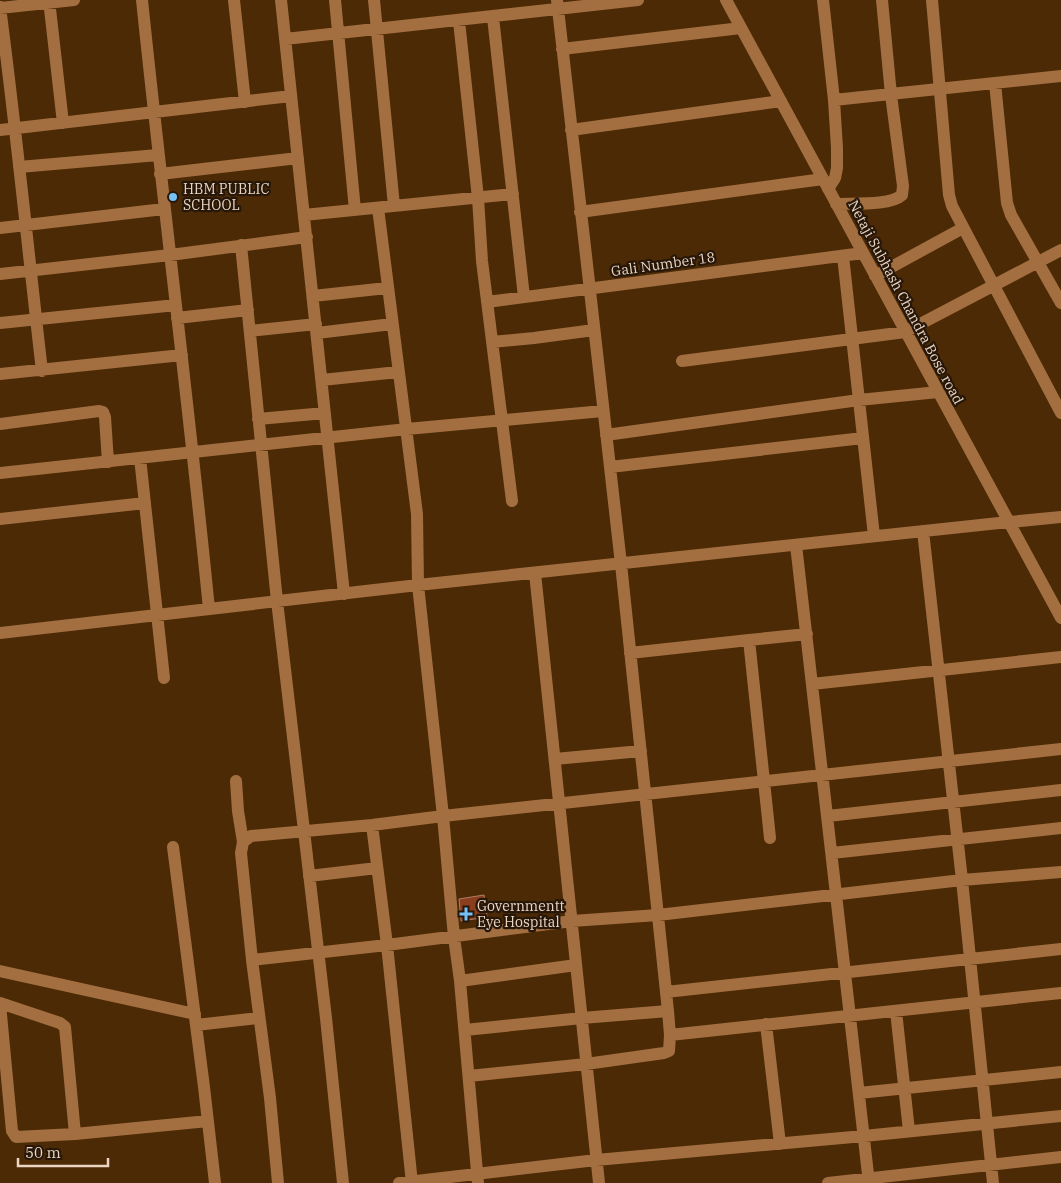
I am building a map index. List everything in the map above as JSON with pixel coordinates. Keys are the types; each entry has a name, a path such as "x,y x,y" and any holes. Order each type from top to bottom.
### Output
{"street":[{"path":"42,371 16,128 0,8 49,1 74,0"},
{"path":"142,0 164,209 194,452 209,609"},
{"path":"234,0 245,102"},
{"path":"281,0 344,594"},
{"path":"335,0 355,210"},
{"path":"374,0 394,206"},
{"path":"285,39 493,17 558,5 638,0"},
{"name":"Netaji Subhash Chandra Bose road","path":"726,0 1008,522 1059,611"},
{"path":"580,212 825,184 834,178 837,168 834,100 822,0"},
{"path":"836,204 887,202 898,200 902,195 903,186 891,95 882,0"},
{"path":"932,0 949,196 952,206 1061,413"},
{"path":"49,1 63,123"},
{"path":"469,1076 586,1064 664,1053 669,1050 668,1011 621,564 558,5"},
{"path":"493,17 524,297"},
{"path":"459,21 478,198 482,261 512,501"},
{"path":"562,49 741,28"},
{"path":"834,100 1061,76"},
{"path":"995,83 1007,203 1011,214 1060,298"},
{"path":"0,130 291,96"},
{"path":"571,130 781,101"},
{"path":"20,167 158,155"},
{"path":"160,174 298,158"},
{"path":"304,215 513,194"},
{"path":"378,208 417,514 418,585 465,1030 478,1178"},
{"path":"0,228 164,209"},
{"path":"875,276 963,228"},
{"path":"0,274 170,255 306,237"},
{"path":"241,245 277,601 343,1183"},
{"path":"682,361 905,332 1061,250"},
{"name":"Gali Number 18","path":"487,302 863,253"},
{"path":"842,256 874,536"},
{"path":"313,296 387,288"},
{"path":"0,323 177,312 248,310"},
{"path":"250,331 392,324"},
{"path":"492,342 594,330"},
{"path":"0,374 182,355"},
{"path":"322,380 398,372"},
{"path":"606,435 859,400 938,392"},
{"path":"0,474 261,444 603,411"},
{"path":"0,424 103,412 108,462"},
{"path":"258,419 325,412"},
{"path":"610,467 863,438"},
{"path":"140,458 164,678"},
{"path":"0,519 145,503"},
{"path":"0,633 418,585 1008,522 1061,518"},
{"path":"923,531 958,840 993,1183"},
{"path":"796,545 869,1181"},
{"path":"535,573 599,1183"},
{"path":"630,652 806,634"},
{"path":"749,640 770,838"},
{"path":"812,684 1061,657"},
{"path":"243,842 251,836 372,825 1061,748"},
{"path":"555,759 640,751"},
{"path":"236,781 243,842 242,853 252,960 270,1098 278,1183"},
{"path":"828,816 1061,790"},
{"path":"372,825 387,946 408,1182 478,1178 596,1160 1061,1116"},
{"path":"832,853 1061,828"},
{"path":"173,847 196,1020 214,1183"},
{"path":"309,876 377,868"},
{"path":"252,960 387,946 572,921 658,915 962,880 1061,872"},
{"path":"666,992 1061,949"},
{"path":"460,981 576,965"},
{"path":"0,971 196,1020 259,1018"},
{"path":"670,1035 975,1003 1061,992"},
{"path":"75,1134 65,1028 60,1023 0,1003 13,1135 21,1138 75,1134 208,1121"},
{"path":"465,1030 668,1011"},
{"path":"896,1011 909,1131"},
{"path":"766,1024 780,1144"},
{"path":"859,1093 1061,1072"},
{"path":"828,1183 869,1181 991,1164 1061,1157"}],"building":[{"path":"484,895 487,917 461,921 459,899"}],"place":[{"name":"HBM PUBLIC SCHOOL","path":"173,197"},
{"name":"Governmentt Eye Hospital","path":"466,914"}]}
